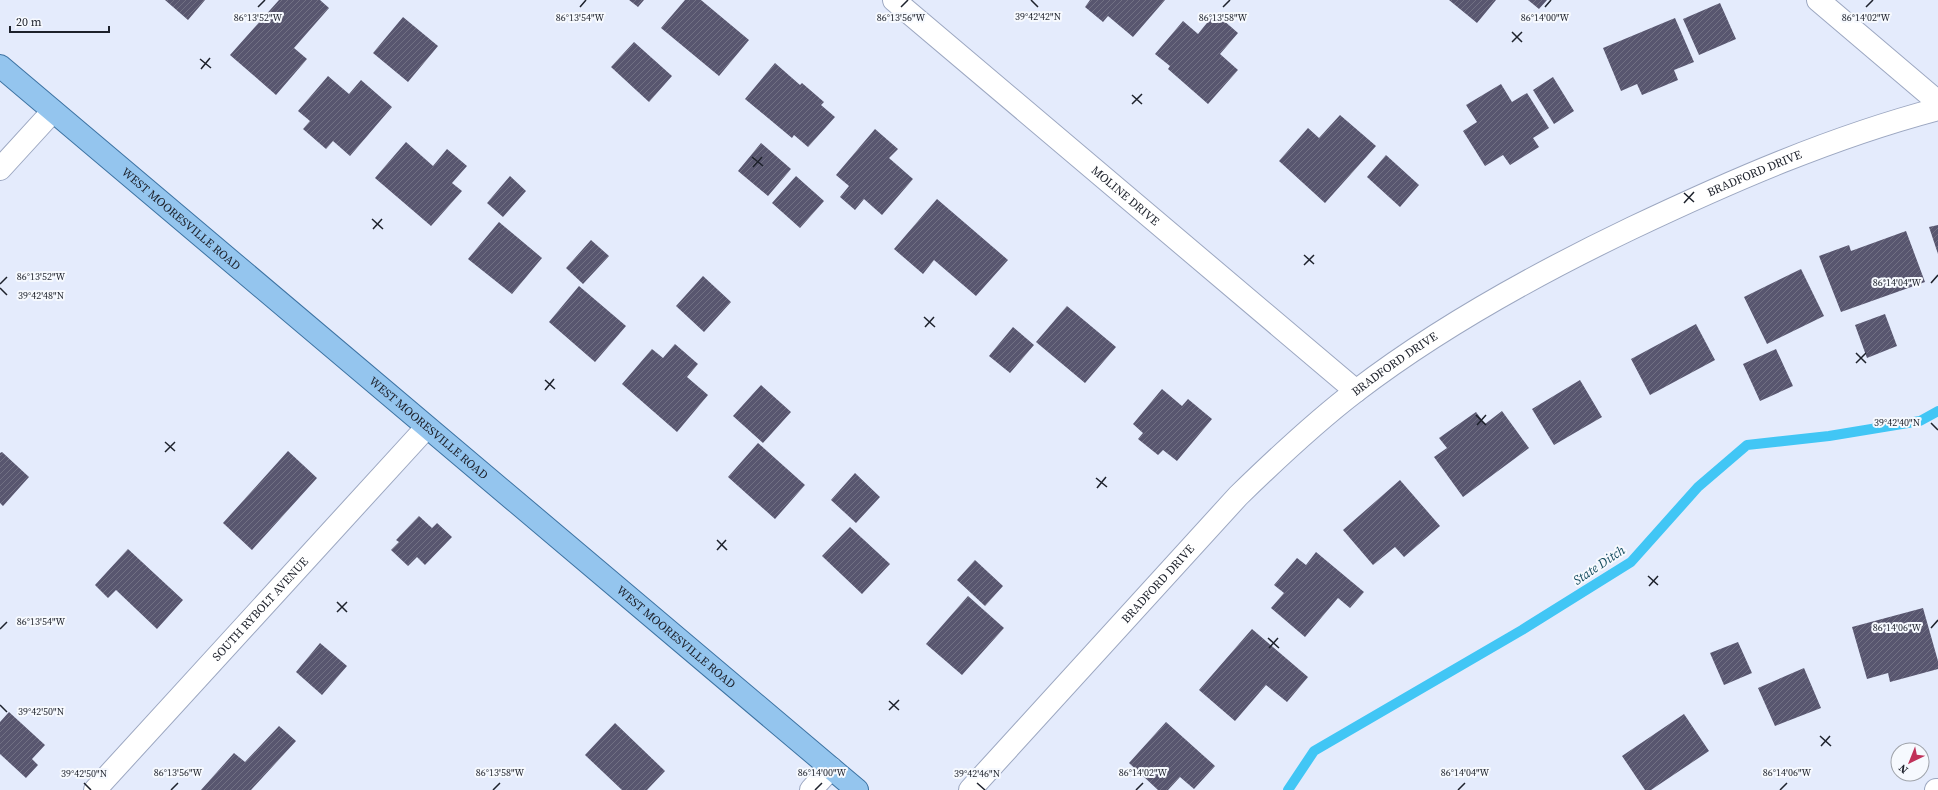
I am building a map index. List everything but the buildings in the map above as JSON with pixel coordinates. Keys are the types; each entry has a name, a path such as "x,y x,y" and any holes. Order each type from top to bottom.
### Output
{"main road":[{"name":"WEST MOORESVILLE ROAD","path":"0,66 426,428 857,790"}],"street":[{"name":"MOLINE DRIVE","path":"894,0 1356,391"},
{"path":"1818,0 1938,102"},
{"name":"BRADFORD DRIVE","path":"970,790 1238,496 1282,453 1356,391 1435,336 1519,287 1593,247 1676,206 1787,159 1873,128 1938,109"},
{"path":"0,169 53,111"},
{"name":"SOUTH RYBOLT AVENUE","path":"95,790 426,428"},
{"path":"811,790 831,768"}],"waterway":[{"name":"State Ditch","path":"1288,790 1314,751 1522,630 1631,562 1698,487 1747,445 1829,436 1920,421 1938,411"}]}
